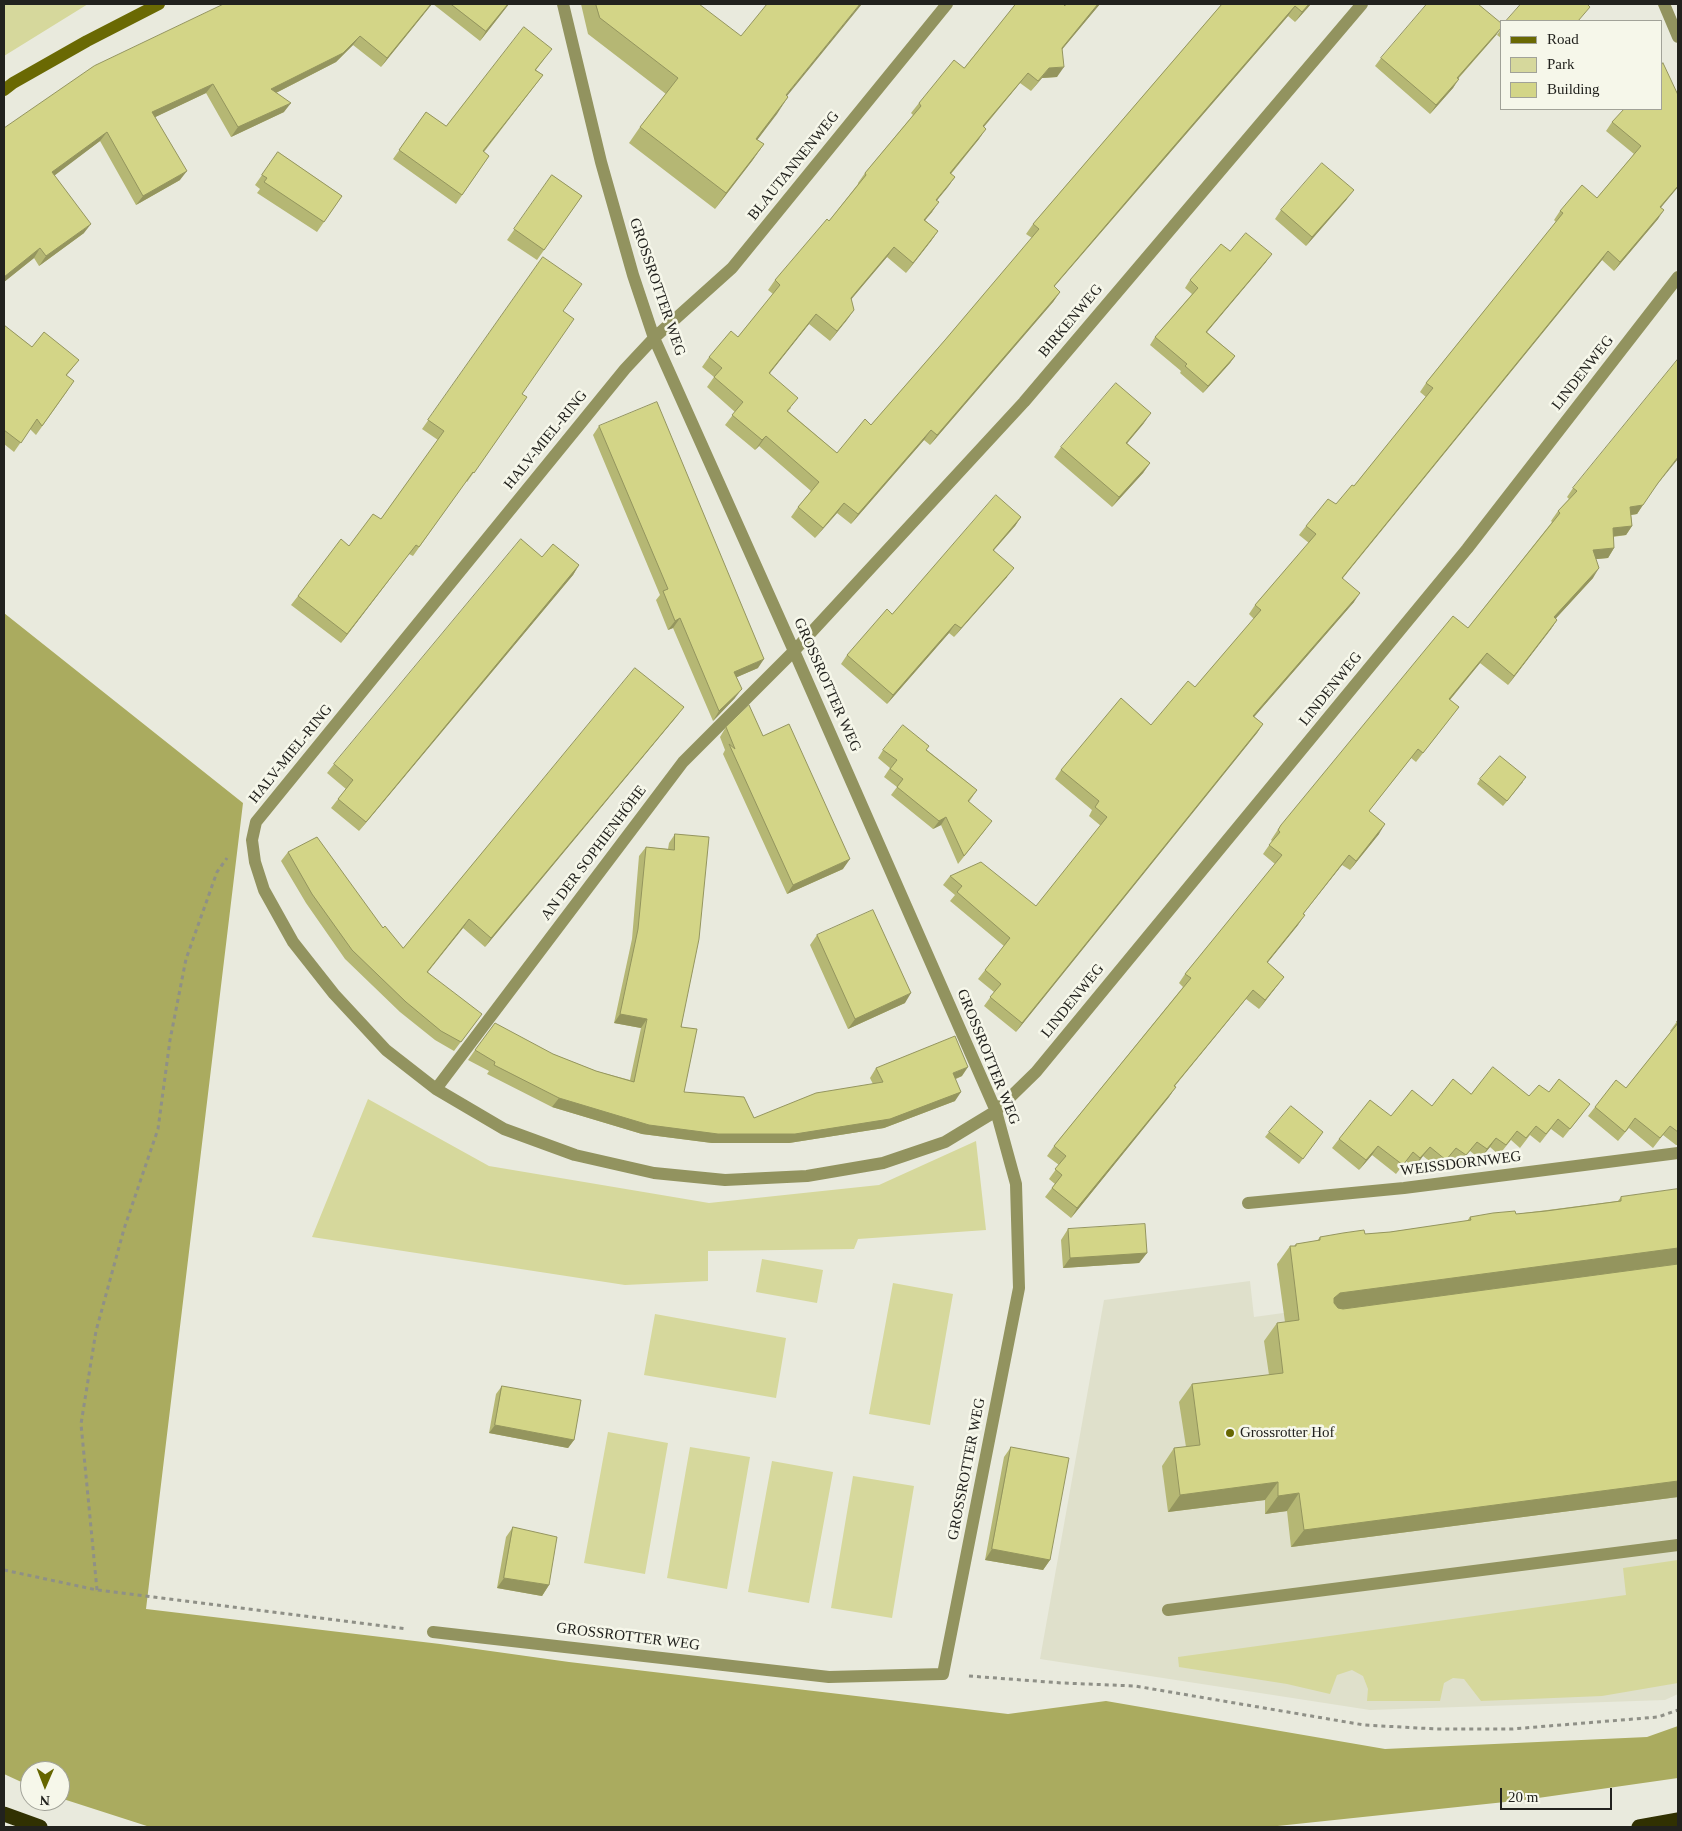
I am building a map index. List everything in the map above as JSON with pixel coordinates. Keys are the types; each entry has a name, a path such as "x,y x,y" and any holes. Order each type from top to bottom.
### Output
{"highway":[{"path":"4,1814 40,1827"},
{"path":"1638,1827 1678,1820"}],"main road":[{"path":"4,90 87,41 159,4"}],"street":[{"name":"GROSSROTTER WEG","path":"433,1632 560,1645 829,1678 943,1674 1019,1288 1016,1184 996,1111 654,338 633,275 600,162 563,4"},
{"name":"BLAUTANNENWEG","path":"654,338 732,268 947,4"},
{"name":"BIRKENWEG","path":"794,651 1024,402 1362,4"},
{"path":"1664,4 1678,37"},
{"name":"LINDENWEG","path":"996,1111 1036,1072 1467,550 1678,277"},
{"name":"HALV-MIEL-RING","path":"654,338 625,368 256,822 252,840 255,862 264,890 293,942 334,994 386,1050 436,1088 504,1129 575,1155 654,1173 725,1180 807,1176 883,1163 945,1142 996,1111"},
{"name":"AN DER SOPHIENHÖHE","path":"436,1088 683,762 794,651"},
{"name":"WEISSDORNWEG","path":"1248,1203 1404,1188 1678,1153"},
{"path":"1168,1610 1678,1545"}],"path":[{"path":"97,1590 81,1424 96,1331 124,1229 158,1129 170,1040 186,958 217,872 239,842 252,840"},
{"path":"4,1570 97,1590 433,1632"},
{"path":"943,1674 1062,1683 1135,1686 1364,1725 1437,1729 1512,1729 1658,1717 1678,1710"}],"shaded area":[{"path":"4,613 243,803 146,1609 1008,1714 1106,1701 1385,1749 1647,1737 1678,1726 1678,1778 1524,1800 1268,1827 150,1827 70,1801 70,1761 20,1761 20,1781 4,1774"},
{"path":"1678,1259 1678,1694 1665,1700 1370,1710 1040,1659 1104,1300 1250,1281 1254,1317"}],"green space":[{"path":"4,4 88,4 4,56"},
{"path":"368,1099 489,1166 709,1203 879,1185 976,1141 986,1230 858,1239 854,1249 708,1251 708,1281 625,1285 312,1237"},
{"path":"762,1259 823,1270 817,1303 756,1292"},
{"path":"893,1283 953,1294 930,1425 869,1414"},
{"path":"655,1314 786,1338 776,1398 644,1375"},
{"path":"608,1432 668,1443 645,1574 584,1563"},
{"path":"690,1447 750,1457 727,1589 667,1578"},
{"path":"772,1461 833,1472 809,1603 748,1592"},
{"path":"853,1476 914,1486 892,1618 831,1608"},
{"path":"1678,1560 1678,1683 1602,1696 1481,1701 1464,1679 1453,1678 1444,1683 1440,1701 1367,1701 1368,1689 1363,1676 1352,1670 1337,1675 1330,1694 1287,1684 1179,1667 1178,1657 1626,1595 1623,1568"}],"building":[{"path":"224,4 431,4 387,58 360,36 343,53 271,89 291,103 238,127 213,84 152,112 187,171 143,196 107,132 52,172 91,224 46,256 40,248 4,277 4,128 94,66"},
{"path":"451,4 508,4 486,31"},
{"path":"596,4 699,4 741,36 767,4 860,4 786,95 788,97 756,139 764,144 726,193 640,127 678,78 600,18"},
{"path":"1016,4 1063,4 1065,6 1065,4 1098,4 1062,48 1064,67 1049,68 1038,81 1028,73 983,126 986,129 950,173 955,177 936,200 939,202 924,220 938,231 913,263 894,247 851,298 854,310 837,331 816,314 769,373 798,398 787,411 837,453 865,419 871,425 945,340 1039,229 1033,224 1222,4 1309,4 1302,12 1295,6 1149,175 1054,286 1060,292 937,435 931,430 858,514 844,503 823,528 798,507 819,482 766,436 762,440 732,415 743,402 714,377 722,368 709,357 731,331 738,337 780,285 775,280 827,219 829,221 866,175 865,173 921,106 919,103 954,60 964,68"},
{"path":"1427,4 1478,4 1500,22 1500,29 1436,105 1381,58"},
{"path":"1521,4 1587,4 1590,7 1579,20 1507,20"},
{"path":"524,27 552,49 535,70 543,75 483,151 489,156 462,195 399,150 426,112 446,126"},
{"path":"1663,63 1678,95 1678,186 1660,207 1664,210 1620,262 1608,251 1342,578 1360,593 1253,716 1263,724 1022,1023 990,997 1001,984 985,970 1010,938 957,892 962,886 950,876 981,862 1036,906 1107,817 1095,807 1099,801 1061,770 1121,698 1151,725 1188,681 1195,687 1261,610 1255,605 1316,534 1306,526 1328,499 1336,504 1352,485 1354,486 1433,388 1426,383 1563,213 1560,211 1582,185 1597,198 1641,146 1612,122 1623,110 1662,110"},
{"path":"278,152 342,196 324,222 264,182 267,178 262,175"},
{"path":"1322,163 1354,190 1312,237 1281,210"},
{"path":"552,175 582,196 544,250 514,229"},
{"path":"1246,233 1272,254 1206,332 1235,356 1208,386 1185,366 1187,364 1155,337 1198,288 1190,280 1221,244 1230,251"},
{"path":"543,257 582,284 563,311 574,319 522,394 527,397 474,473 419,547 416,545 347,634 298,596 341,539 349,546 373,514 381,519 444,431 428,420"},
{"path":"4,325 32,347 44,332 79,360 66,375 74,381 42,426 37,419 21,443 4,430"},
{"path":"1678,359 1678,457 1643,505 1630,507 1632,526 1613,528 1614,548 1593,550 1599,568 1554,617 1557,620 1514,676 1487,653 1449,699 1459,707 1423,753 1418,749 1369,811 1385,824 1356,861 1349,855 1303,914 1305,915 1267,962 1284,977 1265,1000 1253,990 1077,1208 1052,1188 1062,1175 1055,1169 1066,1156 1054,1146 1191,978 1185,974 1282,855 1269,845 1280,832 1278,830 1281,825 1453,616 1468,628 1560,513 1558,511 1577,491 1573,488"},
{"path":"1116,383 1151,413 1126,443 1150,463 1119,497 1061,447"},
{"path":"657,402 764,659 734,672 742,689 719,711 680,618 675,621 663,591 668,589 599,426"},
{"path":"996,495 1021,517 993,550 1014,568 961,628 955,624 893,695 847,655 887,609 892,614"},
{"path":"521,539 542,557 553,544 579,565 366,822 338,799 353,780 334,764"},
{"path":"635,668 684,707 491,938 469,919 427,972 482,1014 461,1042 441,1031 406,1002 352,950 312,894 288,852 317,837 383,928 385,926 403,948"},
{"path":"749,705 763,736 789,724 850,859 793,885 729,744 735,749 726,727"},
{"path":"903,725 929,746 926,750 977,790 968,801 992,821 964,856 946,817 939,821 897,787 903,779 890,769 897,760 883,750"},
{"path":"1500,756 1526,777 1507,801 1480,779"},
{"path":"675,834 709,837 699,939 681,1027 697,1029 684,1092 744,1097 754,1118 816,1093 883,1082 876,1068 955,1036 968,1067 953,1073 961,1092 890,1119 795,1134 718,1134 649,1125 559,1098 494,1065 495,1062 475,1050 495,1023 553,1054 596,1071 634,1082 647,1019 620,1014 638,929 646,847 674,850"},
{"path":"873,910 911,993 855,1019 817,935"},
{"path":"1678,1023 1678,1132 1670,1126 1660,1138 1635,1118 1625,1132 1595,1107 1616,1080 1626,1088"},
{"path":"1493,1067 1529,1096 1539,1085 1549,1092 1559,1079 1590,1104 1570,1129 1558,1119 1546,1134 1536,1126 1526,1138 1517,1131 1506,1145 1496,1138 1487,1149 1477,1142 1466,1155 1456,1148 1446,1160 1430,1147 1420,1158 1413,1152 1403,1165 1378,1146 1366,1160 1339,1139 1370,1100 1391,1116 1412,1090 1432,1106 1453,1079 1471,1094"},
{"path":"1291,1106 1323,1132 1303,1159 1269,1132"},
{"path":"1678,1189 1678,1248 1340,1293 1334,1298 1334,1303 1338,1308 1343,1309 1678,1264 1678,1481 1304,1530 1299,1493 1278,1496 1278,1482 1180,1495 1174,1448 1200,1445 1192,1384 1283,1373 1277,1323 1299,1320 1290,1246 1320,1240 1320,1237 1343,1233 1364,1230 1365,1234 1390,1232 1471,1220 1470,1217 1493,1213 1515,1211 1516,1214 1546,1211 1621,1201 1621,1197"},
{"path":"1145,1224 1147,1253 1070,1258 1068,1229"},
{"path":"502,1386 581,1400 574,1440 495,1425"},
{"path":"1011,1447 1069,1458 1050,1560 992,1549"},
{"path":"513,1527 557,1537 549,1585 504,1578"}],"place":[{"name":"Grossrotter Hof","path":"1230,1433"}]}
